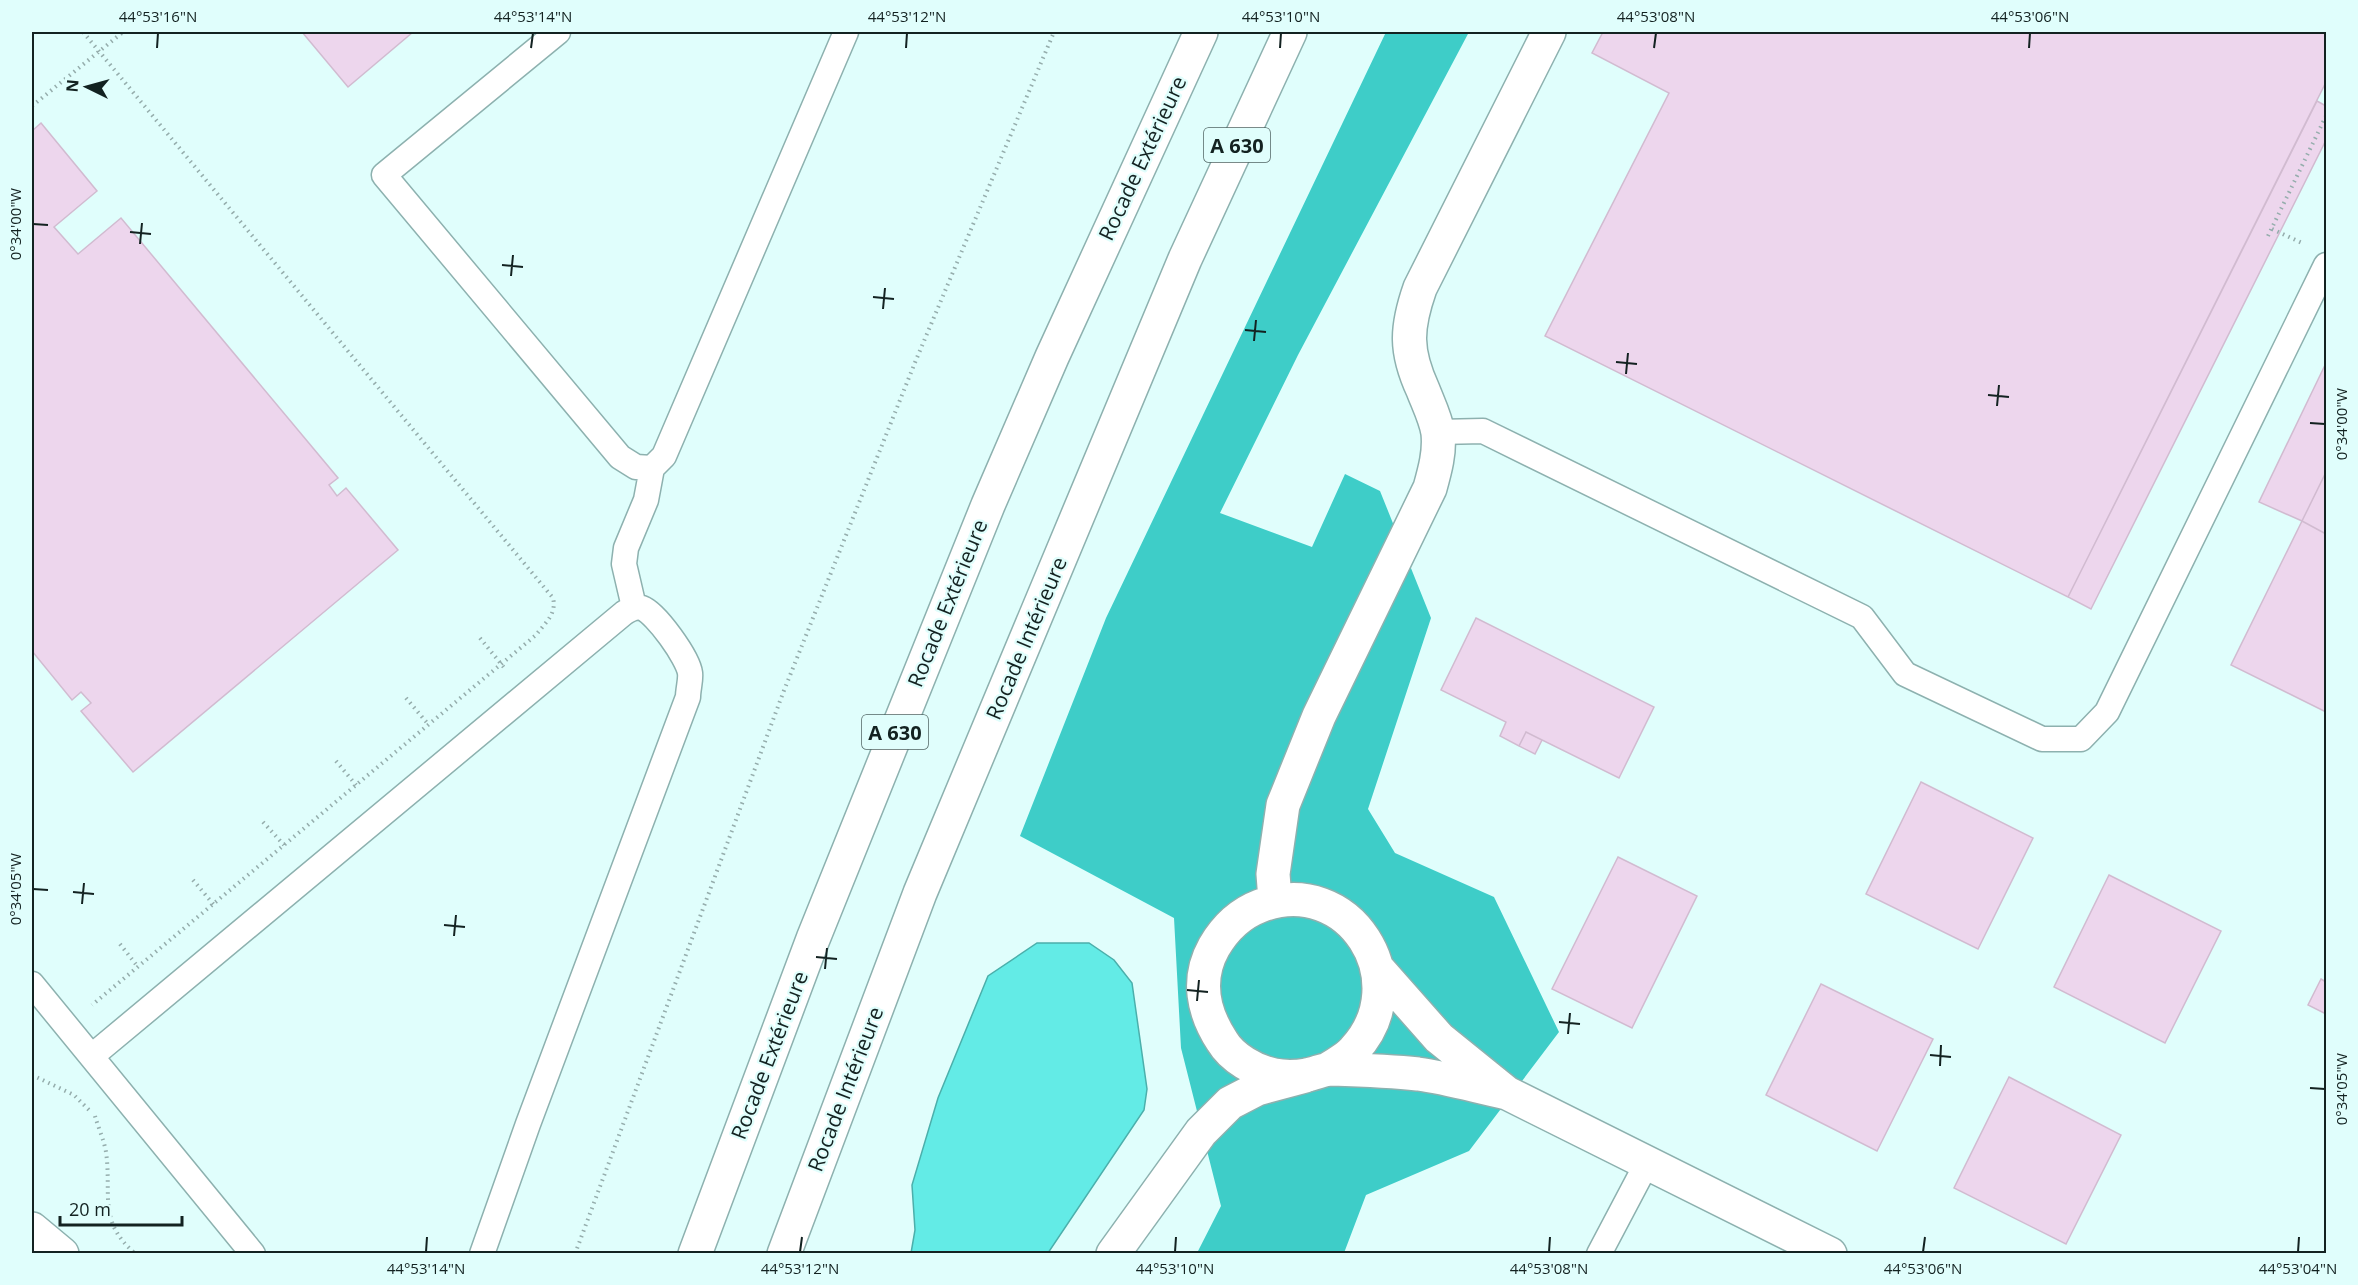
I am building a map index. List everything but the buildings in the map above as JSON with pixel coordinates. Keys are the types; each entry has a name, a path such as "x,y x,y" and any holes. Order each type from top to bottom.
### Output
{"main road":[{"path":"1114,218 1186,32"},
{"name":"Rocade Extérieure","path":"695,1254 813,939 987,505 1114,218 1201,32"},
{"name":"Rocade Intérieure","path":"784,1254 920,894 1185,258 1290,32"},
{"path":"1185,258 1314,32"},
{"path":"1275,900 1273,874 1283,805 1319,716 1430,488 1437,462 1438,432 1412,366 1408,343 1411,313 1420,288 1549,32"},
{"path":"1113,1254 1201,1132 1230,1103 1257,1089 1317,1072 1353,1052 1371,1027 1380,999 1378,969 1368,943 1351,922 1328,907 1302,899 1275,900 1246,911 1223,931 1208,957 1203,987 1208,1017 1223,1044 1246,1064 1275,1075 1317,1072 1419,1074 1508,1093"},
{"path":"1378,969 1439,1038 1508,1093 1830,1254"},
{"path":"32,1229 62,1254"}],"lane":[{"path":"558,32 384,175 620,457 636,467 652,468"},
{"path":"634,607 624,564 626,548 646,500 652,468 664,456 846,32"},
{"path":"1438,432 1483,431 1862,617 1905,674 2042,739 2081,739 2107,712 2326,265"},
{"path":"92,1056 526,694 634,607"},
{"path":"482,1254 528,1124 688,697 690,672 680,650 649,612 634,607"},
{"path":"32,984 253,1254"},
{"path":"1599,1254 1647,1163"}],"path":[{"path":"66,1026 536,635 554,613 553,598 83,32"},
{"path":"32,106 123,32"},
{"path":"575,1254 783,693 916,360 1054,32"},
{"path":"2268,236 2326,116"},
{"path":"480,638 526,694"},
{"path":"406,698 454,754"},
{"path":"32,1075 74,1095 94,1115 106,1151 107,1211 123,1243 136,1254"}],"shaded area":[{"path":"1386,32 1469,32 1298,355 1220,513 1312,547 1345,474 1380,491 1431,618 1368,809 1395,853 1494,897 1559,1032 1469,1151 1366,1195 1344,1253 1197,1253 1221,1206 1181,1048 1174,918 1020,836 1106,618"},
{"path":"1037,943 1089,943 1114,960 1132,983 1147,1089 1144,1110 1048,1253 911,1253 915,1230 912,1185 938,1098 988,976"}]}
